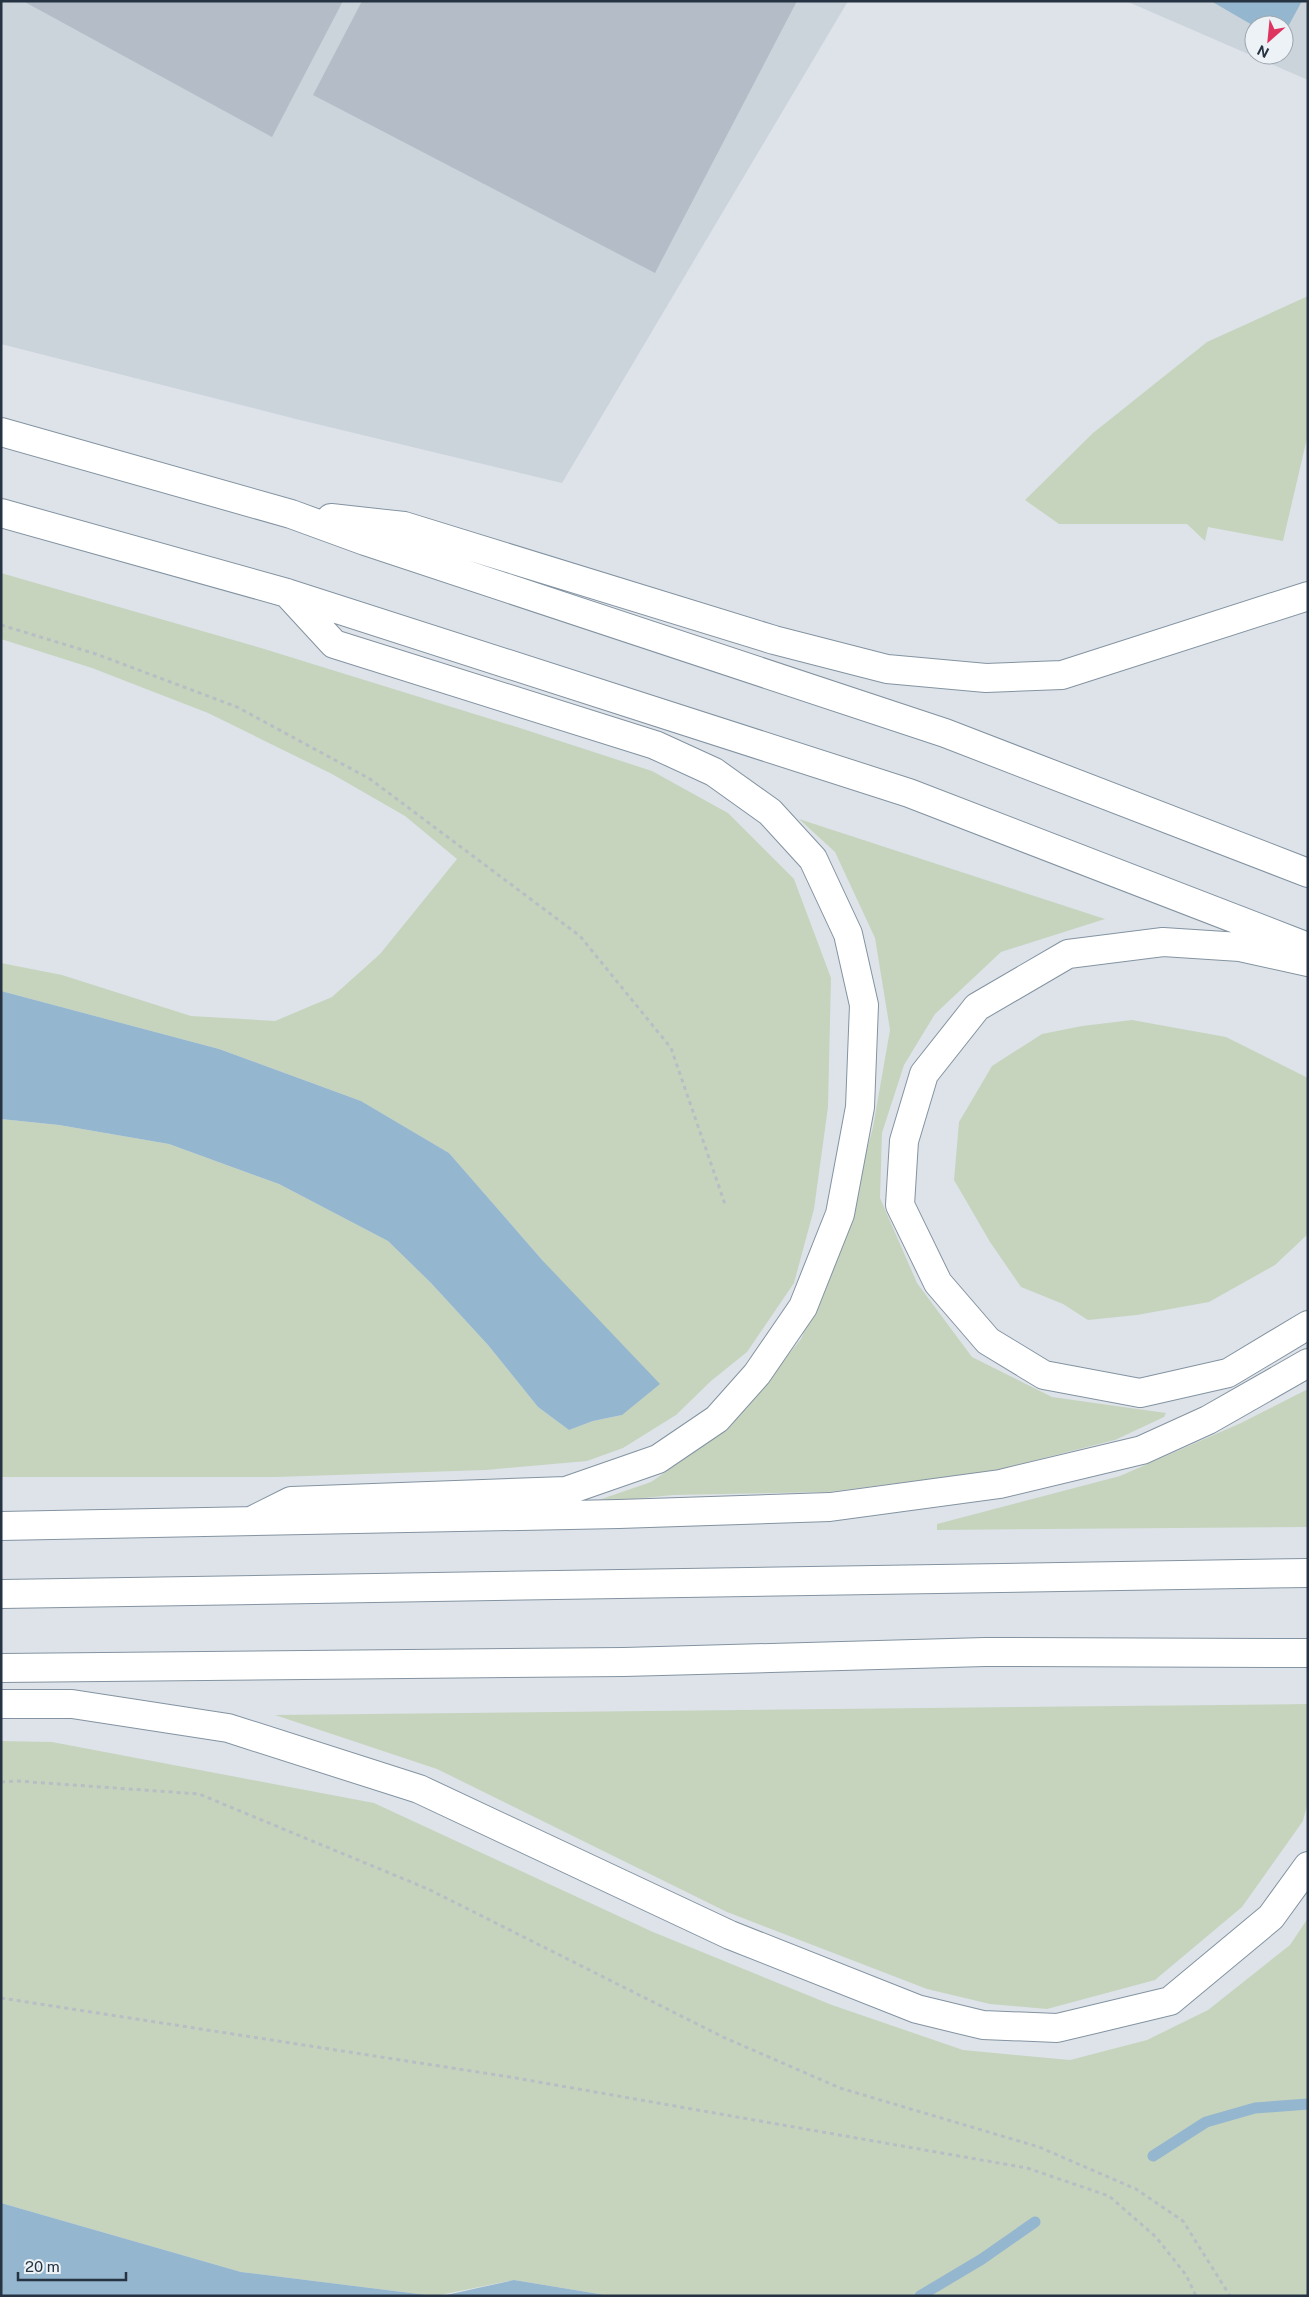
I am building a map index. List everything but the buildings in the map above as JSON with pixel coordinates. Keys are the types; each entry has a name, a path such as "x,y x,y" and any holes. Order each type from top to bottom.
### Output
{"highway":[{"path":"1,432 291,514 374,544 944,733 1308,873"},
{"path":"1,514 287,593 909,794 1308,947"},
{"path":"291,514 404,526 774,640 887,669 986,678 1062,675 1308,596"},
{"path":"253,1520 291,1502 566,1491 658,1458 717,1419 757,1374 803,1307 840,1214 860,1107 864,1005 848,934 813,859 770,812 714,772 654,746 334,644 287,593"},
{"path":"1308,962 1240,947 1163,942 1068,954 977,1007 924,1074 904,1141 900,1204 938,1283 988,1341 1044,1375 1140,1393 1228,1373 1308,1325"},
{"path":"1,1526 619,1514 830,1507 1000,1484 1142,1450 1208,1420 1308,1364"},
{"path":"1,1594 1308,1573"},
{"path":"1,1668 624,1662 985,1652 1308,1653"},
{"path":"1,1704 72,1704 228,1728 419,1789 730,1935 917,2009 983,2025 1057,2028 1170,2001 1272,1917 1308,1866"}],"path":[{"path":"1,625 96,654 237,707 370,779 580,936 671,1048 726,1207"},
{"path":"1,1782 17,1781 199,1794 428,1889 723,2037 840,2088 1039,2147 1136,2189 1183,2221 1230,2296"},
{"path":"1,1998 510,2077 1027,2168 1109,2196 1156,2237 1186,2275 1196,2296"}],"shaded area":[{"path":"1,1 848,1 562,483 296,419 1,344"},
{"path":"1126,1 1308,1 1308,80 1273,65 1294,65 1294,15 1244,15 1244,52"}],"green space":[{"path":"1308,296 1308,434 1283,541 1208,527 1205,541 1187,524 1059,524 1025,500 1093,433 1207,342"},
{"path":"1,573 261,648 652,771 728,813 794,879 831,978 828,1107 814,1209 794,1283 747,1352 711,1381 676,1415 623,1448 587,1461 486,1470 276,1477 1,1477 1,1119 59,1125 169,1144 279,1184 388,1241 431,1283 488,1345 538,1407 569,1430 593,1421 622,1415 543,1261 449,1153 361,1101 219,1049 1,991 1,963 62,975 191,1016 275,1021 332,997 380,954 457,859 405,816 332,774 208,713 92,668 1,639"},
{"path":"799,819 1105,919 1001,952 935,1014 904,1065 882,1133 880,1198 917,1283 972,1357 1052,1397 1166,1413 1164,1417 1115,1440 992,1471 828,1492 673,1495 587,1504 651,1482 729,1428 801,1339 838,1259 873,1127 890,1030 875,938 835,852"},
{"path":"1132,1020 1226,1037 1308,1078 1308,1234 1275,1265 1209,1302 1137,1315 1088,1320 1063,1304 1021,1287 990,1242 954,1180 959,1122 992,1066 1042,1034 1082,1026"},
{"path":"1308,1389 1308,1527 937,1530 937,1524 1120,1476 1241,1423"},
{"path":"1308,1704 1308,1801 1303,1821 1242,1907 1155,1980 1047,2009 990,2004 927,1989 727,1912 437,1769 275,1715"},
{"path":"1,1741 52,1742 374,1803 653,1932 832,2005 963,2050 1070,2060 1147,2040 1208,2010 1290,1945 1308,1918 1308,2296 611,2296 514,2280 435,2296 241,2272 1,2203"}],"water":[{"path":"1211,1 1302,1 1294,16 1244,15 1244,20"},
{"path":"1,991 219,1049 361,1101 449,1153 543,1261 660,1384 622,1415 593,1421 569,1430 538,1407 488,1345 431,1283 388,1241 279,1184 169,1144 59,1125 1,1119"},
{"path":"1,2203 241,2272 435,2296 1,2296"},
{"path":"514,2280 611,2296 442,2296"}],"waterway":[{"path":"1153,2156 1206,2122 1255,2108 1308,2104"},
{"path":"920,2296 982,2259 1035,2222"}]}
